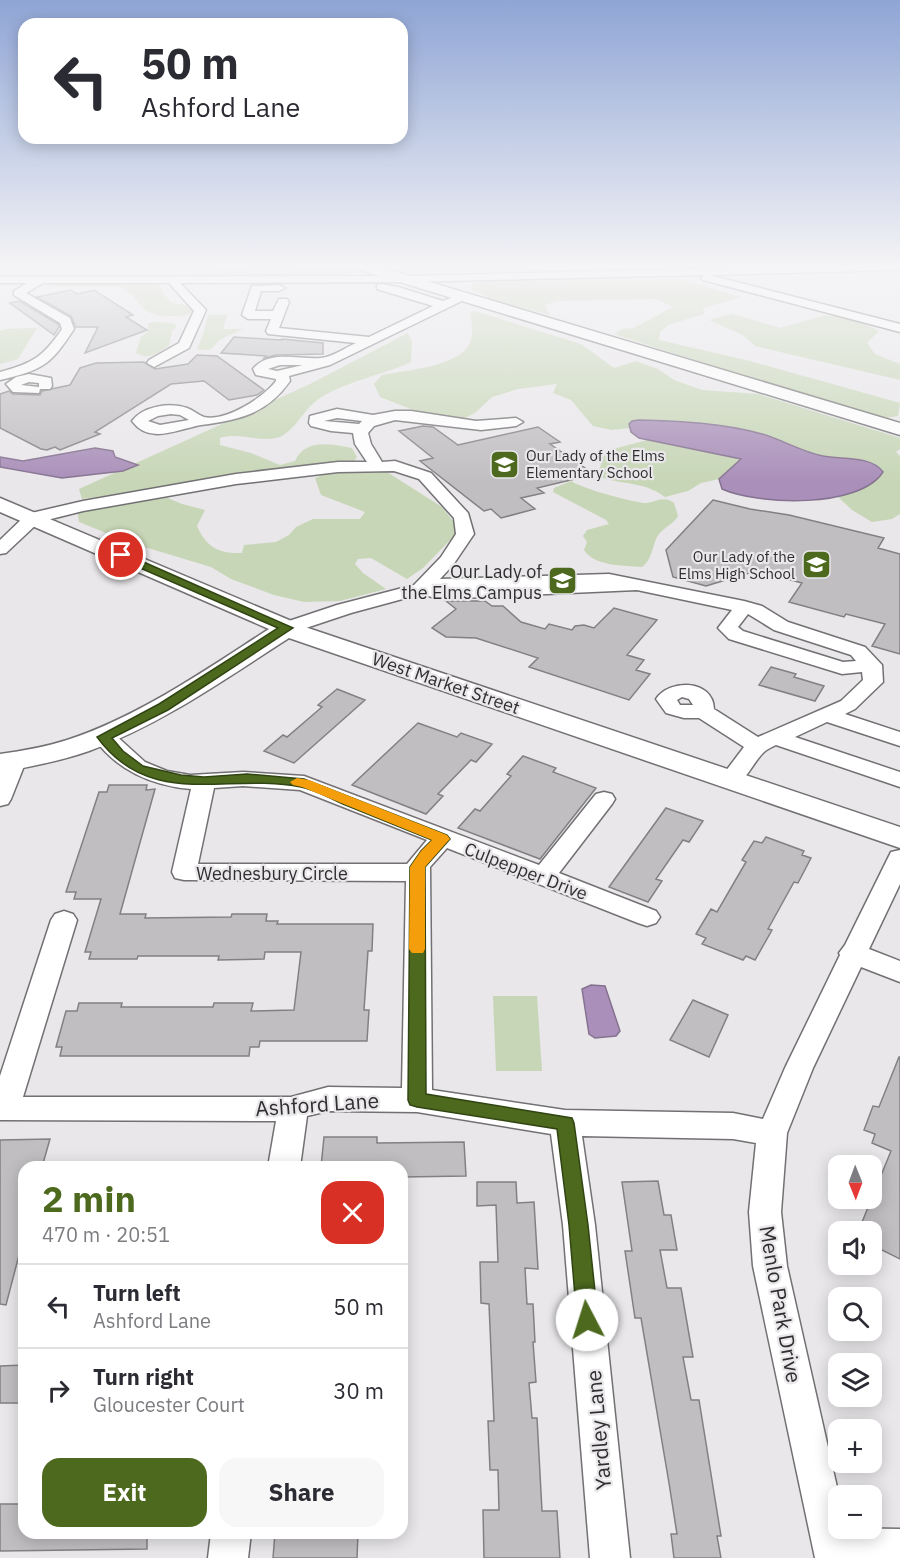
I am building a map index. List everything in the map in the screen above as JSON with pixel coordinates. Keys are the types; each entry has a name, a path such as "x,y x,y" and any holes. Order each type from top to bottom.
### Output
{"main road":[{"path":"598,338 900,429"},
{"name":"West Market Street","path":"3,508 33,518 287,628 900,838"},
{"path":"8,762 30,760 104,737 164,707 287,628"}],"street":[{"path":"0,376 39,366 49,359 62,338"},
{"path":"154,363 184,345 188,338"},
{"path":"337,338 369,341"},
{"path":"325,362 279,361 266,363 260,369 266,375 282,375 325,362 376,338"},
{"path":"201,421 227,418 271,396 284,381 282,375"},
{"path":"7,384 35,378 46,381 39,388"},
{"path":"377,466 363,444 360,432 368,425 389,415 411,416 471,426 516,422"},
{"path":"0,549 33,518 83,506 236,479 338,467 395,466 425,476 462,517 465,534 447,561 421,588"},
{"path":"287,628 328,613 421,588 439,593 637,585 755,610 782,626 858,651 872,665 873,682 848,705 767,742 730,780"},
{"path":"744,607 728,628 736,635 842,668 872,665"},
{"path":"703,711 767,742 900,780"},
{"path":"827,715 900,739"},
{"name":"Culpepper Drive","path":"104,737 118,754 139,770 162,777 204,782 247,778 304,783 442,839 647,917"},
{"path":"0,799 8,762"},
{"name":"Wednesbury Circle","path":"204,782 184,872 418,873"},
{"path":"543,877 604,799"},
{"path":"417,1100 418,867 442,839"},
{"name":"Menlo Park Drive","path":"835,1554 807,1440 770,1266 765,1212 772,1133 852,953 900,858"},
{"name":"Ashford Lane","path":"64,920 4,1109 293,1109 307,1103 328,1099 417,1100 565,1123 733,1126 772,1133"},
{"path":"852,953 900,972"},
{"path":"285,1161 293,1109"},
{"name":"Yardley Lane","path":"565,1123 579,1225 609,1558"},
{"path":"228,1558 230,1539"},
{"path":"835,1554 900,1549"}],"green space":[{"path":"0,338 31,338 18,359 0,364"},
{"path":"141,338 171,338 169,346 157,353 145,356 136,353"},
{"path":"202,338 224,338 210,349 197,349"},
{"path":"399,338 410,338 412,342 411,362 349,384 326,395 311,405 292,428 282,436 269,439 234,436 220,438 220,445 251,453 280,465 295,461 305,449 320,444 352,448 357,457 353,463 82,499 79,489 308,385"},
{"path":"472,338 561,338 581,344 614,368 636,361 658,369 674,380 702,390 758,394 900,438 900,449 896,452 900,456 900,514 892,519 872,522 852,510 837,496 849,493 880,476 883,472 878,466 864,460 822,456 761,434 696,423 660,420 632,421 630,428 612,430 593,426 571,400 553,393 557,384 518,389 492,397 476,412 460,421 421,413 380,397 374,384 382,375 442,363 463,352"},
{"path":"625,338 659,338 659,340 750,361 900,403 898,416 885,418 787,390"},
{"path":"746,338 872,338 867,343 875,354 900,364 900,380 755,346"},
{"path":"647,440 728,455 742,461 719,479 701,483 688,491 665,497 649,488 597,476 606,451"},
{"path":"361,471 387,472 442,507 457,526 456,534 423,568 407,579 371,558 358,559 355,564 363,573 386,589 340,601 304,602 274,595 231,579 211,567 128,542 79,522 77,510 163,496 205,510 197,526 209,544 227,552 242,553 244,545 276,542 289,535 296,527 313,519 360,519 365,512 321,495 315,478 325,474"},
{"path":"571,481 596,491 636,502 670,500 674,503 678,516 659,534 650,557 642,567 595,560 584,550 587,542 583,536 587,530 609,524 606,520 553,492 554,488"},
{"path":"493,996 537,996 542,1071 496,1071"}],"shaded area":[{"path":"639,420 701,423 747,430 815,454 871,463 883,472 871,484 853,493 831,498 782,500 738,494 722,489 719,479 741,459 639,438 631,432 629,424"},
{"path":"95,448 113,451 115,457 138,465 123,471 62,478 0,467 0,457 23,461"},
{"path":"591,985 605,986 620,1031 616,1036 595,1038 589,1034 582,989"}],"building":[{"path":"93,338 126,338 85,353"},
{"path":"233,338 323,343 323,354 276,355 264,358 266,356 221,353"},
{"path":"197,355 217,356 264,390 257,395 229,400 204,381 171,384 95,432 100,434 60,450 55,447 47,450 41,449 0,428 0,394 9,391 13,394 40,395 42,391 70,385 80,368 96,363 144,362 155,369 188,364"},
{"path":"423,426 433,427 458,445 538,427 560,442 550,444 591,472 585,474 587,476 537,488 544,493 521,498 535,509 501,518 491,509 484,511 420,461 433,458 399,431"},
{"path":"713,500 789,515 884,538 878,548 900,554 900,654 872,646 885,624 846,614 844,617 789,602 802,583 756,571 706,586 673,577 666,550"},
{"path":"446,601 485,601 492,606 503,606 521,622 545,629 549,624 572,630 575,626 584,625 594,628 614,608 657,620 627,655 644,660 636,670 650,674 629,700 529,667 538,658 476,638 446,637 432,628 456,609"},
{"path":"771,667 796,674 794,677 824,686 815,701 759,685"},
{"path":"337,689 365,700 294,763 264,751 283,735 287,737 322,707 318,705"},
{"path":"418,723 457,737 461,733 492,744 476,762 471,760 438,794 443,796 426,814 352,785"},
{"path":"523,756 556,768 553,772 596,788 540,859 458,828 475,809 480,811 511,776 507,774"},
{"path":"109,785 147,785 146,790 155,789 120,914 146,914 145,918 231,917 232,914 267,914 266,921 278,921 277,924 373,924 372,951 368,951 364,1010 369,1010 367,1041 260,1041 259,1047 250,1047 249,1056 60,1056 62,1047 56,1047 66,1011 77,1011 79,1003 122,1003 121,1007 213,1007 214,1003 253,1003 251,1011 294,1010 301,952 265,952 264,959 218,960 219,956 138,956 137,959 89,959 91,952 85,952 101,899 74,899 76,892 66,892 99,792 107,792"},
{"path":"666,808 703,821 689,842 683,840 656,879 662,881 648,902 609,887"},
{"path":"766,837 804,851 802,855 811,858 798,883 794,882 768,929 772,930 755,960 746,956 743,960 702,944 706,938 696,934 711,909 717,912 746,862 742,860 754,841 762,843"},
{"path":"693,1000 728,1015 709,1057 670,1040"},
{"path":"900,1057 900,1259 882,1250 882,1221 862,1221 867,1209 882,1209 882,1173 891,1151 872,1143 875,1134 864,1130 873,1106 879,1107"},
{"path":"324,1137 377,1137 377,1143 464,1142 466,1176 408,1177 408,1161 322,1161"},
{"path":"50,1139 44,1161 18,1161 18,1259 6,1305 0,1304 0,1140"},
{"path":"658,1181 664,1215 671,1215 677,1250 660,1250 667,1288 681,1288 693,1357 683,1357 691,1400 699,1400 721,1536 717,1536 721,1558 674,1558 671,1534 677,1534 669,1483 641,1318 635,1318 625,1251 632,1251 622,1182"},
{"path":"477,1182 516,1182 517,1203 534,1202 538,1269 525,1268 527,1304 533,1304 535,1342 533,1342 536,1382 529,1383 532,1418 537,1418 542,1511 557,1511 560,1558 484,1558 483,1510 499,1510 498,1470 490,1470 488,1421 494,1421 489,1304 481,1303 480,1262 498,1262 496,1205 477,1206"},
{"path":"18,1365 18,1403 0,1403 0,1366"},
{"path":"0,1504 18,1504 18,1539 147,1539 147,1549 0,1551"},
{"path":"275,1539 358,1539 357,1558 273,1558"}],"slow traffic":[{"path":"297,782 442,839 418,867 417,949"}],"place":[{"name":"Our Lady of the Elms Elementary School","path":"505,464"},
{"name":"Our Lady of the Elms High School","path":"816,565"},
{"name":"Our Lady of the Elms Campus","path":"563,581"}],"route":[{"path":"121,555 287,628 164,707 104,737 118,754 139,770 181,780 204,782 247,778 304,783 442,839 418,867 417,1100 565,1123 579,1225 587,1320"}]}
